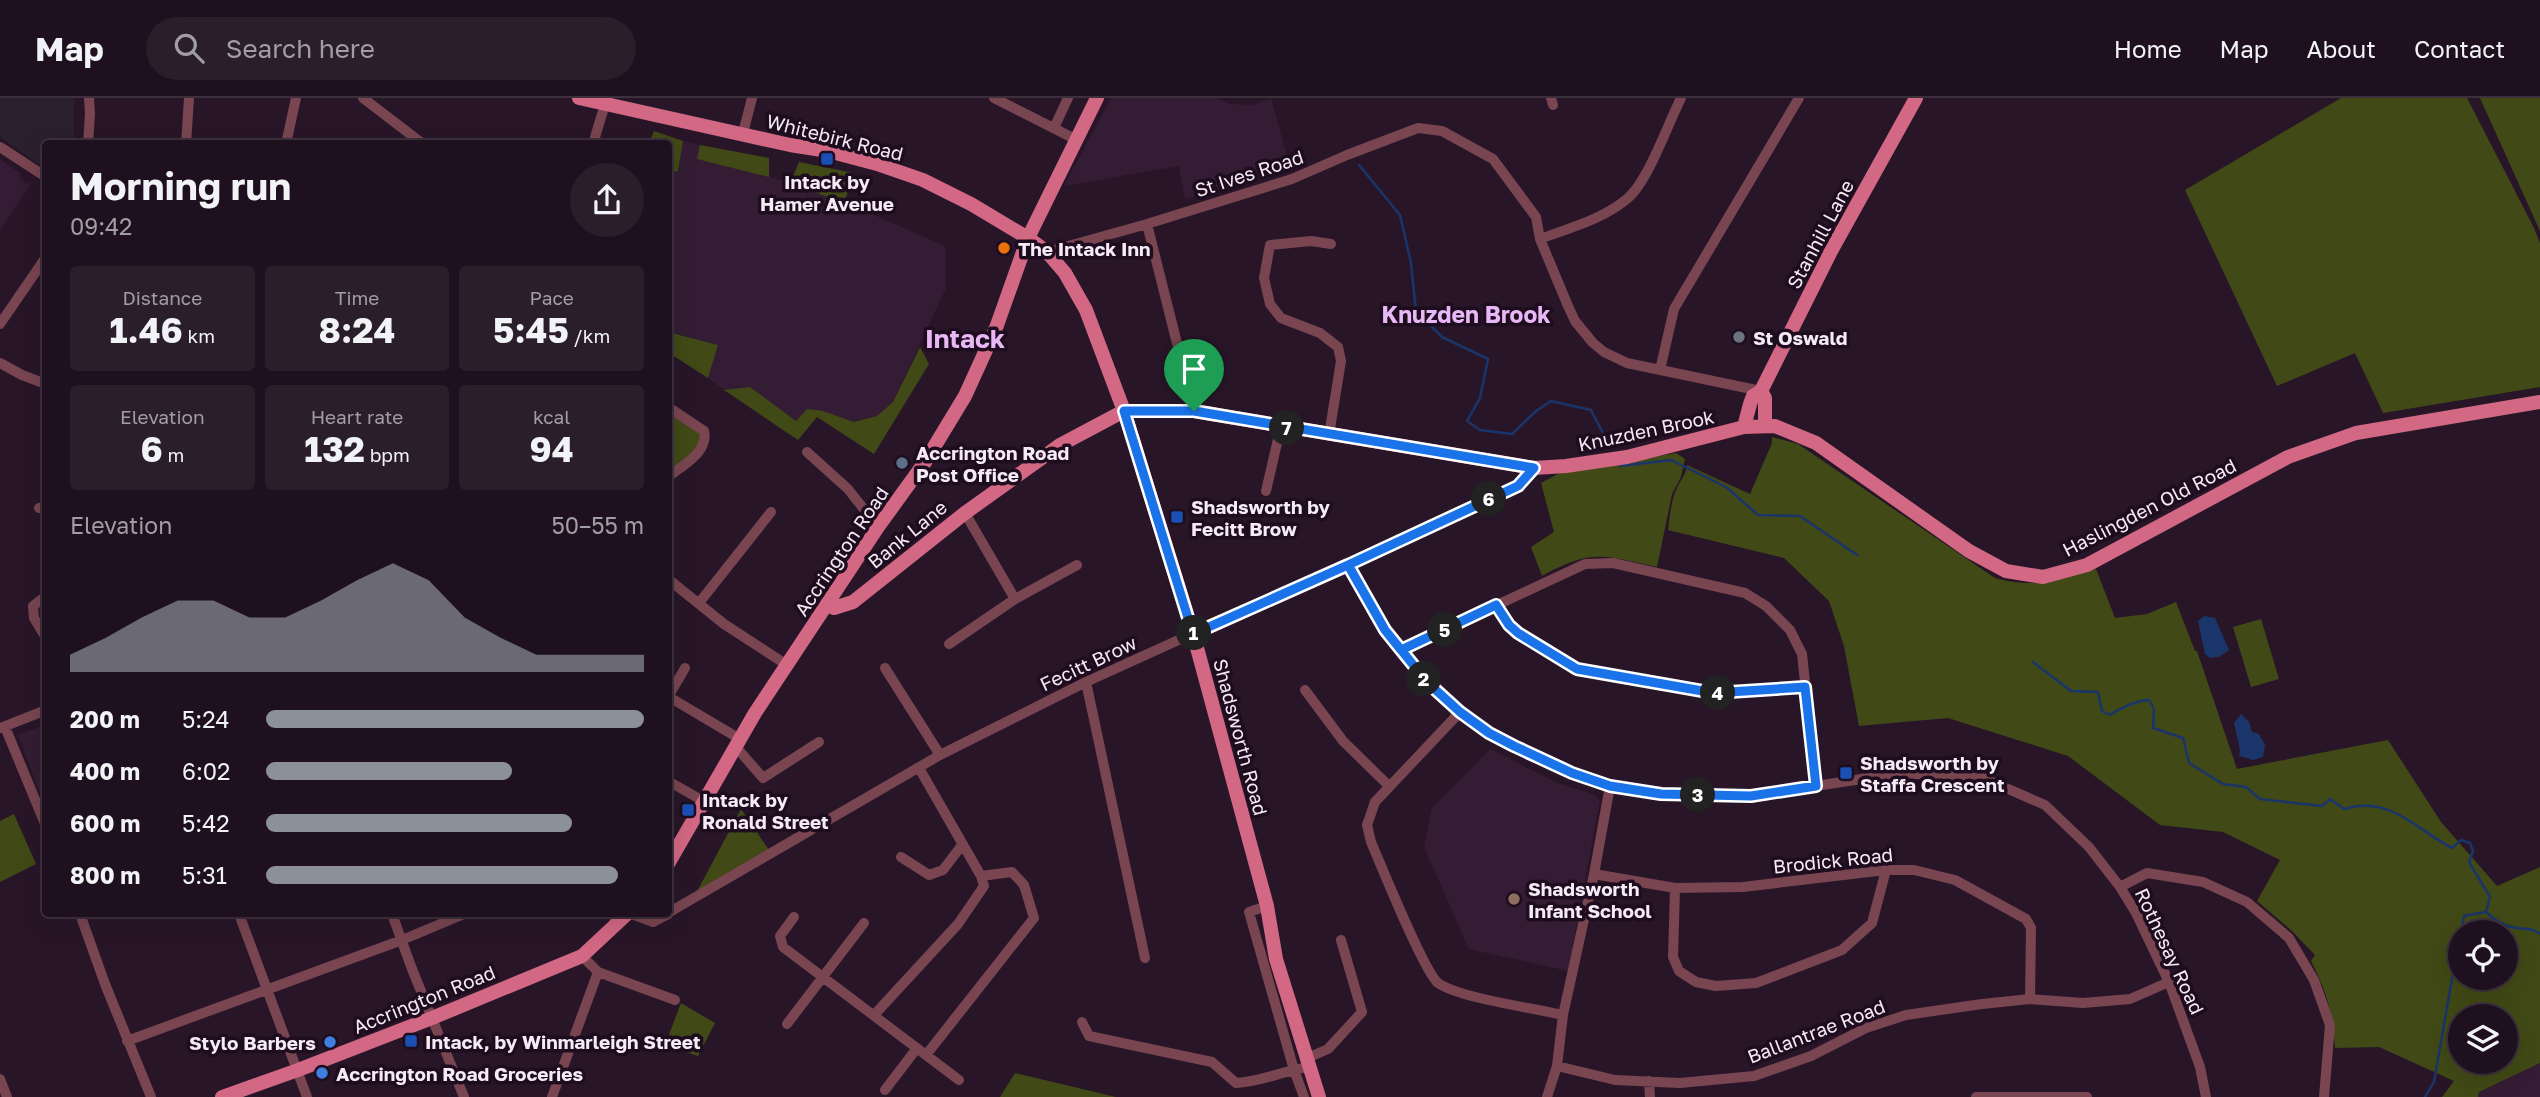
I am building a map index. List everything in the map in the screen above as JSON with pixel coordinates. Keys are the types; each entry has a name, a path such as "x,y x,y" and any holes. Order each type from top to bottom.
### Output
{"main road":[{"name":"Whitebirk Road","path":"579,98 613,103 877,164 911,176 971,204 1028,238"},
{"name":"Accrington Road","path":"672,857 787,665 878,527 925,462 965,396 996,328 1028,238 1097,98"},
{"name":"Stanhill Lane","path":"1744,427 1750,404 1761,391 1831,251 1916,98"},
{"name":"Shadsworth Road","path":"1028,238 1047,252 1065,273 1086,310 1124,411 1193,634 1267,906 1276,959 1303,1065 1318,1097"},
{"path":"1761,391 1765,398 1765,425"},
{"name":"Haslingden Old Road","path":"1765,425 1784,428 1816,443 1978,556 2017,575 2043,577 2087,565 2288,457 2356,433 2540,402"},
{"name":"Bank Lane","path":"827,605 834,608 853,602 965,513 1060,445 1124,411 1194,411 1534,468"},
{"name":"Knuzden Brook","path":"1534,468 1627,457 1744,427 1765,425"},
{"name":"Accrington Road","path":"222,1097 432,1018 582,956 620,917"}],"street":[{"path":"88,140 89,98"},
{"path":"186,140 189,98"},
{"path":"287,140 296,98"},
{"path":"363,98 418,140"},
{"path":"743,133 751,98"},
{"path":"994,98 1075,139"},
{"path":"1054,128 1068,98"},
{"path":"1540,239 1600,215 1628,198 1642,180 1681,98"},
{"path":"1660,370 1674,309 1798,98"},
{"path":"595,140 613,103"},
{"name":"St Ives Road","path":"1047,252 1292,179 1418,128 1442,131 1493,159 1536,217 1540,239 1568,306 1585,334 1604,352 1644,368 1761,391"},
{"path":"0,147 42,174"},
{"path":"1147,224 1194,411"},
{"path":"1329,435 1341,361 1338,347 1320,333 1281,318 1270,304 1264,278 1270,245 1311,241 1331,244"},
{"path":"0,324 42,263"},
{"path":"0,363 42,382"},
{"path":"672,410 704,431 706,440 702,449 672,474"},
{"path":"1266,491 1281,426"},
{"path":"807,452 848,489 878,527"},
{"name":"Fecitt Brow","path":"672,911 940,755 1086,682 1518,486 1534,468"},
{"path":"699,603 771,512"},
{"path":"965,513 1015,599"},
{"path":"1401,650 1585,564 1614,563 1745,593 1766,606 1790,630 1802,653 1816,786"},
{"path":"949,644 1015,599 1077,565"},
{"name":"Rothesay Road","path":"1348,565 1385,630 1427,682 1460,712 1489,733 1572,773 1610,786 1661,794 1751,796 1900,773 1983,778 2045,804 2089,847 2136,913 2169,982 2200,1067 2206,1097"},
{"path":"672,582 724,624 787,665"},
{"path":"42,599 33,606 34,618 42,631"},
{"path":"1496,605 1509,625 1518,633 1577,669 1714,693 1805,687"},
{"path":"672,692 685,668"},
{"path":"886,668 940,755"},
{"path":"1086,682 1145,958"},
{"path":"1306,690 1343,741 1389,786"},
{"path":"672,699 738,743 763,778 819,742"},
{"path":"42,712 2,728 42,817"},
{"path":"1460,712 1389,786 1371,810 1368,832 1425,964 1439,984 1464,993 1563,1015"},
{"path":"875,1014 958,924 984,886 981,876 919,768"},
{"path":"672,783 705,802"},
{"path":"1547,1097 1557,1066 1563,1015 1610,786"},
{"path":"901,857 929,875 943,870 962,845"},
{"path":"1675,888 1673,957 1679,971 1696,982 1716,986 1756,983 1842,950 1872,923 1885,870"},
{"name":"Brodick Road","path":"1594,874 1675,888 1743,887 1885,870 1914,870 1955,880 2026,919 2031,928 2030,999"},
{"path":"885,1090 1034,918 1024,885 1012,872 981,876"},
{"path":"2120,887 2147,873 2203,882 2247,901 2288,938 2314,980 2330,1025 2324,1097"},
{"path":"81,917 150,1097"},
{"path":"242,917 266,990 307,1097"},
{"path":"393,917 464,1097"},
{"path":"127,1041 402,940 457,917"},
{"name":"Fecitt Brow","path":"631,917 653,922 661,917"},
{"path":"794,917 780,936 783,947 959,1080"},
{"path":"787,1024 864,923"},
{"path":"1082,1022 1089,1036 1212,1062 1236,1083 1261,1081 1303,1065 1328,1049 1361,1016 1362,1006 1341,940"},
{"path":"582,956 598,972 675,1000"},
{"path":"552,1097 598,972"},
{"name":"Ballantrae Road","path":"1557,1066 1615,1080 1680,1083 1754,1076 1811,1056 1866,1028 1906,1015 2030,999 2083,1003 2130,999 2169,982"},
{"name":"Shadsworth Road","path":"1303,1065 1304,1097"},
{"path":"0,1079 7,1097"},
{"path":"1649,1081 1650,1097"},
{"path":"1976,1097 2087,1097"}],"shaded area":[{"path":"0,98 74,98 74,140 42,140 42,166 0,137"},
{"path":"1111,98 1217,98 1229,104 1252,105 1271,98 1290,167 1185,199 1179,166 1064,186"},
{"path":"683,141 700,145 698,159 790,183 858,208 945,246 946,288 893,402 877,416 854,422 823,411 796,421 750,387 724,390 708,378 718,345 672,333 672,172 678,171"},
{"path":"0,159 21,174 20,179 27,184 32,181 0,231"},
{"path":"42,726 42,798 18,735"},
{"name":"Shadsworth Infant School","path":"1490,749 1557,783 1593,794 1600,800 1568,971 1469,949 1424,847 1432,808"},
{"path":"2540,1063 2540,1097 2478,1097 2479,1092"}],"green space":[{"path":"2341,98 2467,98 2540,243 2540,387 2383,413 2355,353 2277,386 2185,190"},
{"path":"2480,98 2540,98 2540,231"},
{"path":"654,131 683,141 678,171 672,172 672,140 650,140"},
{"path":"700,145 769,158 769,177 697,159"},
{"path":"799,162 854,173 844,203 790,183"},
{"path":"672,333 718,345 708,378 672,355"},
{"path":"920,347 929,364 874,454 817,417 798,440 724,390 750,387 796,421 807,409 823,411 854,422 877,416 893,402"},
{"path":"672,410 706,440 672,474"},
{"path":"1772,437 1798,444 1995,578 2034,583 2057,580 2096,569 2115,618 2147,614 2176,602 2197,651 2237,769 2388,740 2441,822 2497,886 2540,867 2540,1063 2518,1073 2518,1004 2448,1004 2448,1074 2517,1074 2479,1092 2478,1097 2442,1097 2454,1081 2379,1047 2335,1048 2328,1003 2311,961 2315,955 2257,901 2280,860 2223,832 2160,825 2068,756 1948,718 1859,726 1844,646 1829,601 1784,558 1668,530 1673,498 1687,465 1750,494 1772,443"},
{"path":"1676,453 1685,459 1681,477 1672,494 1657,567 1599,557 1574,561 1542,576 1531,547 1554,532 1541,483 1561,472"},
{"path":"2261,619 2279,679 2251,687 2233,627"},
{"path":"741,809 771,853 693,899"},
{"path":"14,814 36,864 0,882 0,821"},
{"path":"681,1003 715,1023 698,1056 665,1045"},
{"path":"1015,1073 1116,1097 1000,1097"}],"water":[{"path":"2204,616 2215,618 2229,650 2219,657 2210,658 2205,654 2198,621"},
{"path":"2241,714 2249,722 2252,732 2259,734 2265,745 2263,757 2253,760 2239,756 2234,723"}],"waterway":[{"name":"Knuzden Brook","path":"1359,165 1400,215 1411,263 1416,311 1442,337 1488,359 1480,398 1467,421 1480,430 1512,434 1551,401 1591,410 1609,445"},
{"name":"Knuzden Brook","path":"1620,466 1671,460 1726,487 1758,515 1800,516 1857,555"},
{"name":"Knuzden Brook","path":"2033,662 2071,691 2098,692 2102,711 2110,715 2129,705 2149,700 2154,709 2153,728 2183,738 2189,763 2223,784 2246,787 2260,799 2322,806 2330,799 2344,809 2375,806 2401,816 2452,848 2461,840 2470,843 2473,851 2469,862 2490,897 2486,912 2504,925 2540,934"},
{"path":"2463,920 2464,916 2485,912"},
{"path":"2425,1097 2434,1082 2450,990"}],"place":[{"name":"Intack by Hamer Avenue","path":"827,159"},
{"name":"The Intack Inn","path":"1004,248"},
{"name":"St Oswald","path":"1739,337"},
{"name":"Accrington Road Post Office","path":"902,463"},
{"name":"Shadsworth by Fecitt Brow","path":"1177,517"},
{"name":"Shadsworth by Staffa Crescent","path":"1846,773"},
{"name":"Intack by Ronald Street","path":"688,810"},
{"name":"Shadsworth Infant School","path":"1514,899"},
{"name":"Intack, by Winmarleigh Street","path":"411,1041"},
{"name":"Stylo Barbers","path":"330,1042"},
{"name":"Accrington Road Groceries","path":"322,1073"}],"district":[{"name":"Knuzden Brook","path":"1466,314"},
{"name":"Intack","path":"965,338"}],"route":[{"path":"1194,411 1124,411 1193,634 1348,565 1385,630 1401,650 1427,682 1460,712 1489,733 1514,746 1572,773 1610,786 1661,794 1751,796 1816,786 1805,687 1714,693 1587,672 1565,663 1518,633 1509,625 1496,605 1401,650 1385,630 1351,570 1348,565 1518,486 1534,468 1194,411"}]}
